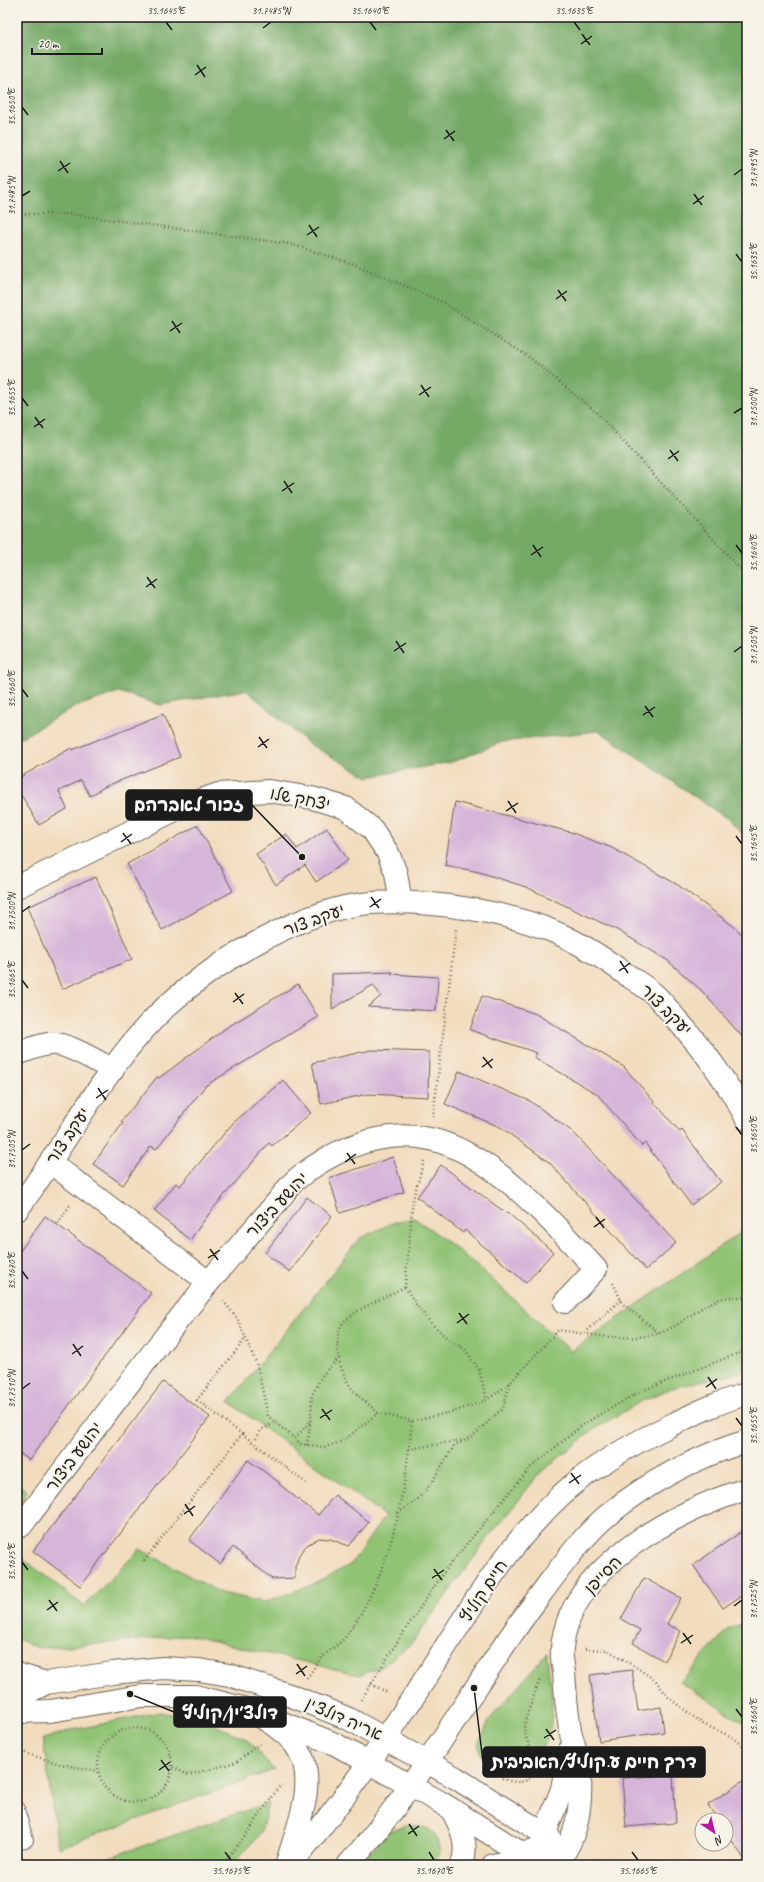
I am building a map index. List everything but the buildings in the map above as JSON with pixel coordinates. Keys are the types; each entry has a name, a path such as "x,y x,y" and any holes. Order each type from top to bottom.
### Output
{"street":[{"name":"יצחק שלו","path":"17,887 178,808 218,794 269,791 312,798 346,808 372,829 388,853 396,874 401,903"},
{"name":"יעקב צור","path":"17,1210 113,1070 139,1036 168,1005 203,976 246,948 326,912 370,903 401,903 451,908 508,917 557,933 602,957 654,994 692,1036 729,1085 747,1119"},
{"path":"17,1054 40,1046 56,1044 86,1056 113,1070"},
{"name":"יהושע ביצור","path":"21,1526 208,1282 297,1178 325,1159 352,1145 392,1136 430,1139 449,1146 479,1161 538,1207 596,1268"},
{"path":"50,1162 208,1282"},
{"path":"565,1302 596,1268"},
{"name":"חיים קוליץ","path":"290,1865 326,1822 370,1763 501,1563 532,1525 569,1488 604,1463 645,1438 692,1415 747,1394"},
{"path":"348,1865 393,1812 506,1640 581,1543 608,1515 636,1494 674,1470 713,1452 747,1441"},
{"name":"הסייפן","path":"553,1865 565,1852 570,1843 578,1809 579,1775 571,1731 562,1649 568,1620 584,1592 611,1562 646,1536 679,1515 721,1497 747,1488"},
{"name":"אריה דולצ'ין","path":"17,1698 46,1683 113,1673 169,1668 199,1670 229,1675 292,1696 349,1719 427,1761 545,1833 552,1840 555,1849 553,1865"},
{"path":"17,1674 46,1683"},
{"name":"אריה דולצ'ין","path":"17,1712 50,1711 141,1696 195,1696 250,1710 334,1744 370,1763 451,1809 533,1860"},
{"path":"250,1710 278,1728 299,1751 304,1761 306,1789 303,1808 286,1865"},
{"name":"הסייפן","path":"533,1860 536,1847 545,1833 562,1789 571,1731"},
{"path":"451,1809 462,1830 464,1840 462,1865"},
{"path":"493,1865 514,1861 533,1860"}],"lane":[{"path":"17,1809 26,1840 17,1843"}],"path":[{"path":"17,214 70,214 290,244 354,264 442,302 529,357 597,413 747,576"},
{"path":"596,1268 612,1282 623,1304 659,1333"},
{"path":"208,1282 237,1318 246,1338 257,1365 268,1416 302,1444 326,1447 343,1441 378,1413"},
{"path":"406,1287 356,1313 341,1326 336,1344 341,1366 352,1389 378,1413 412,1421 456,1411 487,1400 510,1383 558,1330 621,1338 659,1333 718,1299 739,1297 747,1298"},
{"path":"585,1334 621,1300"},
{"path":"246,1338 197,1400 306,1483"},
{"path":"307,1445 312,1420 312,1395 322,1374 339,1358"},
{"path":"398,1514 417,1500 430,1485 454,1446 466,1440 489,1422 503,1408 510,1383"},
{"path":"295,1438 312,1420"},
{"path":"292,1696 324,1655 345,1638 366,1606 381,1574 405,1483 412,1421"},
{"path":"256,1439 261,1430 276,1422"},
{"path":"144,1561 242,1434"},
{"path":"409,1449 466,1440"},
{"path":"562,1649 608,1650 656,1681 669,1698 703,1724 732,1737 747,1750"},
{"path":"129,1728 139,1728 151,1731 158,1735 167,1745 172,1754 173,1767 170,1780 157,1796 145,1801 132,1802 120,1799 110,1792 103,1783 98,1771 98,1760 107,1741 117,1733 129,1728"},
{"path":"173,1767 188,1775 237,1762 278,1728"},
{"path":"17,1753 22,1752 60,1764 98,1771"},
{"path":"222,1865 252,1828 278,1788 306,1774"}],"green space":[{"path":"17,17 747,17 747,838 726,818 599,731 502,742 452,762 368,777 309,744 246,690 160,705 119,692 75,707 17,740"},
{"path":"414,1218 456,1248 571,1351 747,1228 747,1368 739,1373 672,1388 640,1402 593,1430 541,1472 488,1538 412,1643 383,1666 360,1675 188,1635 38,1648 17,1639 17,1554 84,1606 140,1549 221,1593 264,1602 312,1585 351,1564 385,1516 229,1402 360,1238 395,1222"},
{"path":"17,1483 27,1491 17,1511"},
{"path":"747,1622 747,1725 680,1682 728,1629"},
{"path":"547,1653 552,1700 549,1735 542,1749 522,1771 503,1769 481,1756 478,1744 490,1719"},
{"path":"160,1712 203,1720 247,1739 274,1770 58,1848 43,1739 72,1730"},
{"path":"268,1803 261,1833 232,1865 87,1865"},
{"path":"406,1825 427,1828 434,1834 437,1839 440,1854 432,1865 359,1865 389,1831"}],"place":[{"name":"זכור לאברהם","path":"302,857"},
{"name":"דרך חיים ע.קוליץ/האביבית","path":"474,1688"},
{"name":"דולצ׳ין/קוליץ","path":"130,1694"}]}
